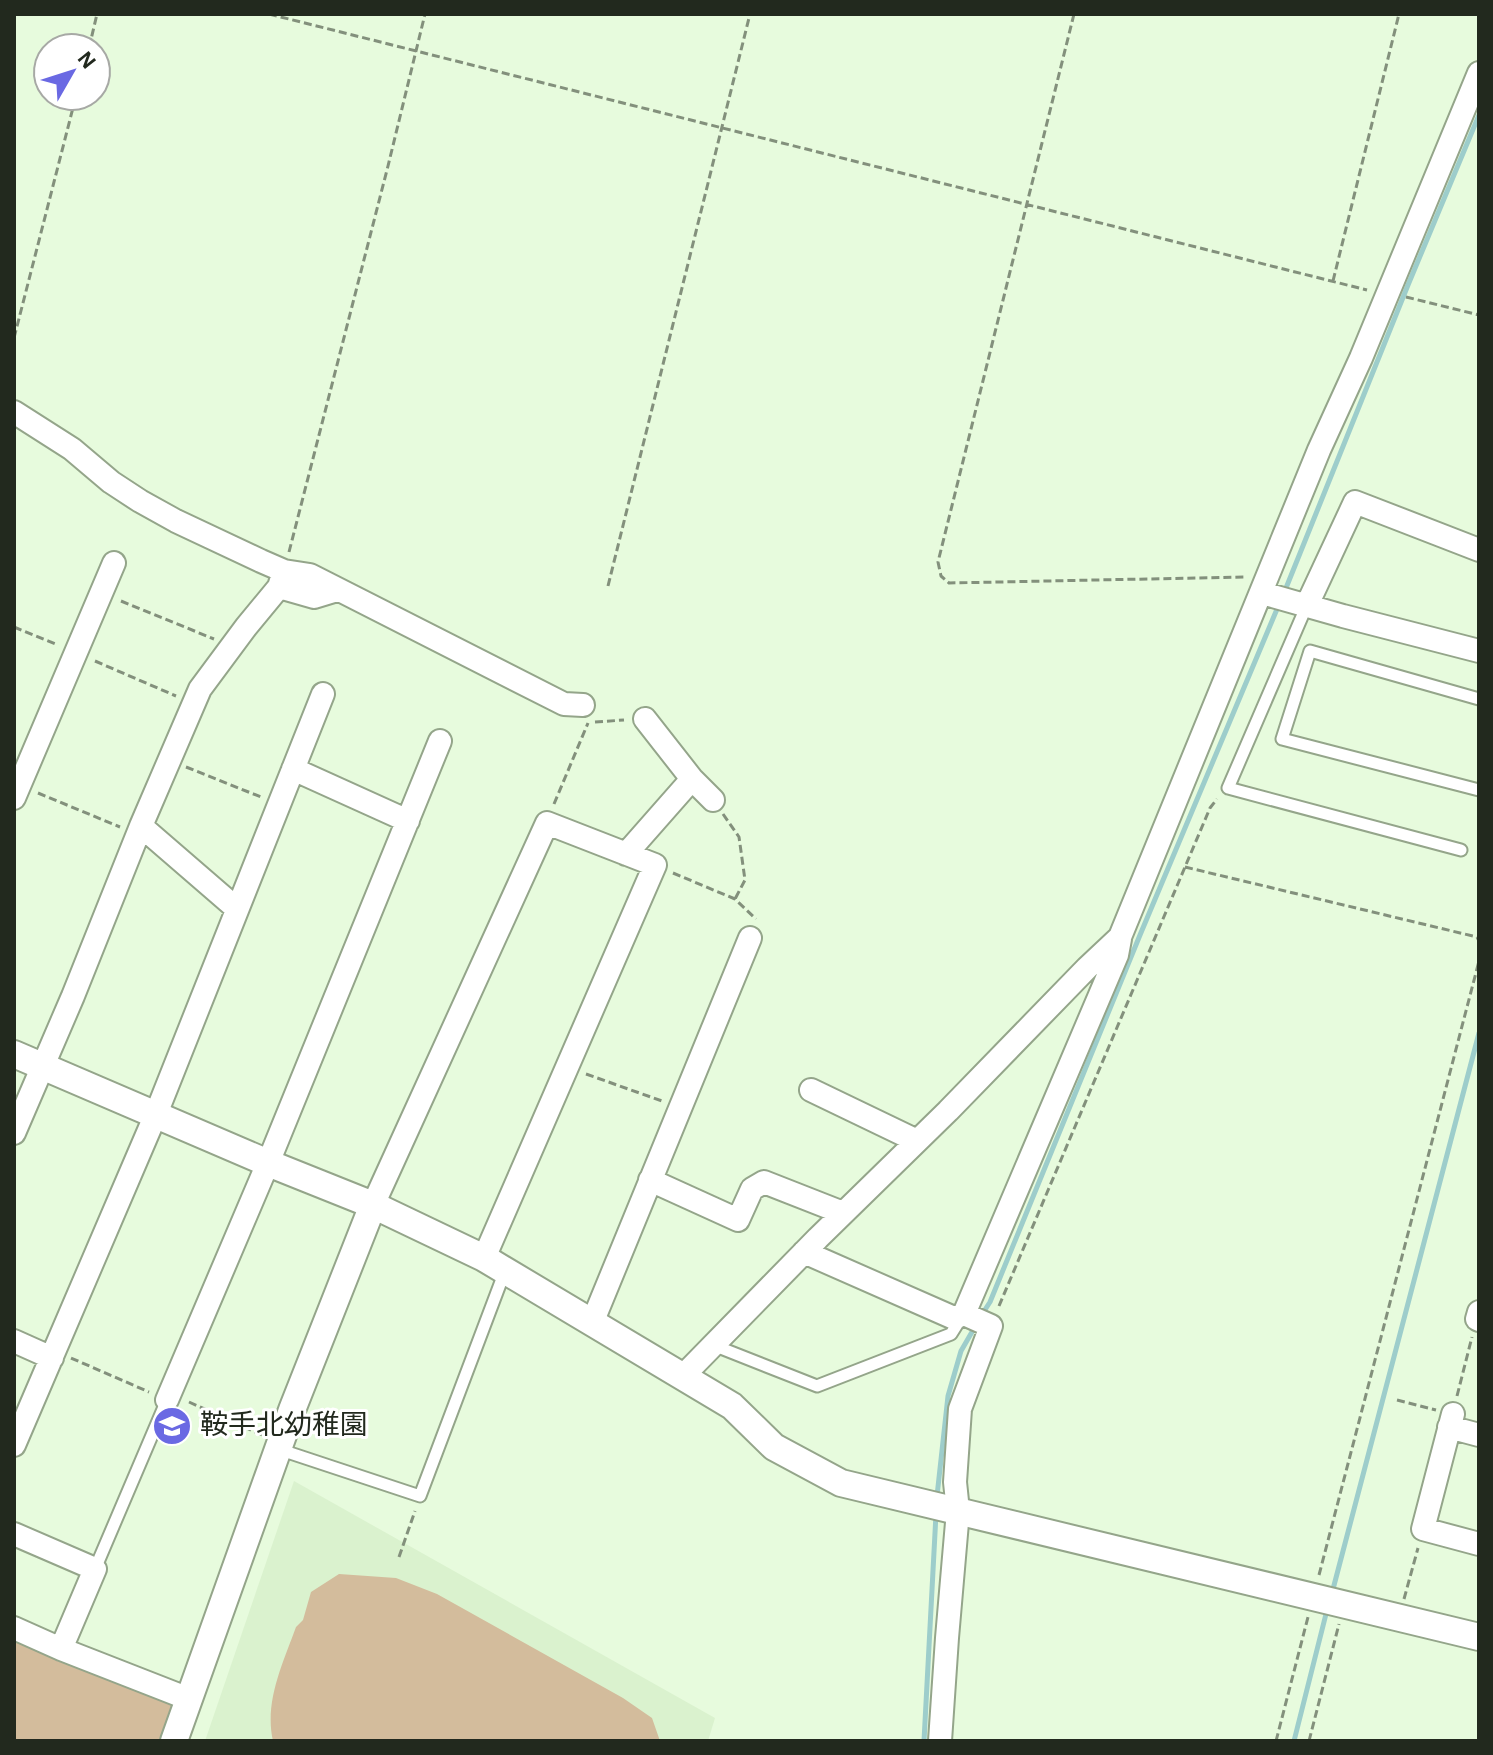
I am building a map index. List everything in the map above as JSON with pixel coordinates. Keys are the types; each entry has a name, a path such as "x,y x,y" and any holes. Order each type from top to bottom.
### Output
{"street":[{"path":"804,1252 954,1318 964,1314 1117,955 1120,937 1319,450 1361,358 1479,73"},
{"path":"14,412 72,449 111,482 140,501 314,597 337,590 564,704 583,705"},
{"path":"1307,605 1355,502 1479,550"},
{"path":"17,791 114,563"},
{"path":"14,1133 200,689 281,579"},
{"path":"1264,585 1307,605 1479,651"},
{"path":"14,1445 156,1114 323,694"},
{"path":"645,719 692,779 713,800"},
{"path":"168,1397 268,1163 440,741"},
{"path":"293,769 408,821"},
{"path":"626,854 692,779"},
{"path":"174,1741 279,1446 373,1205 547,823 655,865 567,1068 495,1264"},
{"path":"139,830 237,909"},
{"path":"682,1377 1120,937"},
{"path":"592,1323 750,938"},
{"path":"14,1054 373,1205 495,1264 732,1406 774,1447 841,1483 1479,1637"},
{"path":"811,1090 917,1141"},
{"path":"650,1180 738,1220 752,1189 764,1182 843,1213"},
{"path":"940,1741 958,1511 955,1482 960,1409 991,1326 964,1314"},
{"path":"14,1341 53,1354"},
{"path":"1479,1435 1451,1420 1423,1529 1479,1544"},
{"path":"14,1534 95,1569 61,1649"},
{"path":"14,1628 189,1699"}],"lane":[{"path":"1307,605 1228,788 1461,850"},
{"path":"1479,699 1310,651 1282,739 1479,790"},
{"path":"279,1446 420,1496 495,1264"},
{"path":"713,1345 817,1386 951,1334 964,1314"},
{"path":"95,1569 168,1397"}],"path":[{"path":"269,14 1387,295 1414,298 1479,315"},
{"path":"281,579 425,14"},
{"path":"608,586 750,14"},
{"path":"1074,14 938,562 941,576 949,583 1255,577 1264,585"},
{"path":"1333,281 1399,14"},
{"path":"14,338 72,112"},
{"path":"101,593 232,646"},
{"path":"14,627 194,704"},
{"path":"547,823 589,722 645,719"},
{"path":"169,761 279,804"},
{"path":"991,1326 1210,808 1228,788"},
{"path":"17,791 139,830"},
{"path":"713,800 739,837 745,880 735,899"},
{"path":"655,865 735,899 757,920 750,938"},
{"path":"1185,867 1462,933 1477,937 1479,941"},
{"path":"1276,1741 1326,1601 1479,961"},
{"path":"567,1068 681,1107"},
{"path":"1397,1400 1451,1420 1478,1317"},
{"path":"53,1354 168,1397 279,1446"},
{"path":"399,1557 420,1496"},
{"path":"1402,1606 1423,1529"},
{"path":"1309,1741 1326,1601"}],"shaded area":[{"path":"294,1481 715,1718 708,1741 205,1741"},
{"path":"339,1574 396,1578 437,1594 623,1698 652,1718 660,1741 273,1741 273,1697 296,1627 303,1620 311,1592"},
{"path":"14,1638 175,1704 160,1741 14,1741"}],"waterway":[{"path":"1284,593 1479,115"},
{"path":"981,1316 990,1302 1280,602"},
{"path":"1332,1593 1479,1033"},
{"path":"937,1496 948,1396 961,1351 976,1325"},
{"path":"924,1741 936,1514"},
{"path":"1294,1741 1327,1610"}],"place":[{"name":"鞍手北幼稚園","path":"172,1426"}]}
